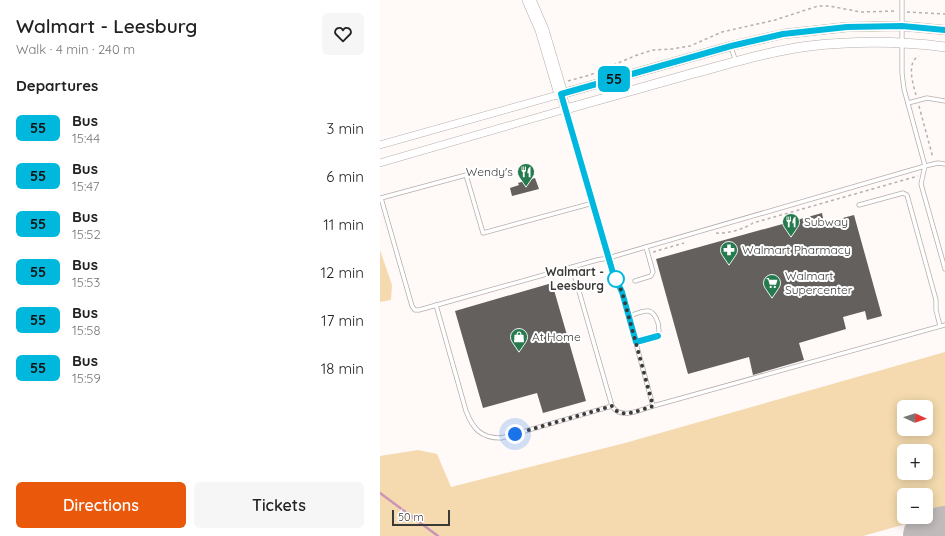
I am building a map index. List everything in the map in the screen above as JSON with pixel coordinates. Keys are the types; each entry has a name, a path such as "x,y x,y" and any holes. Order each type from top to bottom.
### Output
{"highway":[{"path":"529,0 542,30 561,94"}],"street":[{"path":"380,145 731,46 783,34 824,28 847,27 902,26 945,30"},
{"path":"380,163 566,109 765,54 809,46 856,43 902,42 945,47"},
{"path":"561,94 566,109"}],"lane":[{"path":"902,0 902,73 908,104 924,166 921,184 945,269"},
{"path":"731,46 736,62"},
{"path":"908,104 927,98 945,101"},
{"path":"566,109 608,258 622,292 653,406"},
{"path":"592,203 483,233 466,175 381,198 412,306 415,310 419,310 608,258 924,166 945,164"},
{"path":"859,205 903,193 907,195 936,300 936,310 940,326"},
{"path":"635,281 651,276 653,272 646,247"},
{"path":"572,267 612,406 614,411 625,414 945,325"},
{"path":"436,305 466,411 470,421 477,430 484,435 493,438 501,438 612,406"},
{"path":"629,316 646,310 652,312 656,316 660,331 658,336 636,342"}],"path":[{"path":"919,56 913,61 912,77 934,164"},
{"path":"716,233 722,234 748,227 753,223 923,175"},
{"path":"648,253 686,242"}],"shaded area":[{"path":"380,250 392,285 391,300 380,302"},
{"path":"945,352 945,513 933,516 933,488 897,488 897,524 906,524 863,536 380,536 380,456 418,450 437,454 451,487 625,443"}],"building":[{"name":"Wendy's","path":"535,178 539,189 512,196 510,188 519,185 518,183"},
{"name":"Walmart Supercenter","path":"822,213 824,223 854,215 882,316 867,320 865,311 843,317 846,329 799,343 804,360 753,375 749,357 688,374 656,259"},
{"name":"At Home","path":"552,283 586,401 543,413 537,393 483,408 455,311"}],"waterway":[{"path":"380,493 438,536"}],"runway":[{"path":"929,536 945,532"}],"bus line":[{"name":"55","path":"658,336 636,342 622,292 613,273 561,94 731,46 783,34 824,28 875,26 902,26 945,30"}],"place":[{"name":"Wendy's","path":"526,187"},
{"name":"Subway","path":"791,237"},
{"name":"Walmart Pharmacy","path":"729,265"},
{"name":"Walmart - Leesburg","path":"616,279"},
{"name":"Walmart Supercenter","path":"772,298"},
{"name":"At Home","path":"519,352"}],"route":[{"path":"515,434 612,406 614,411 625,414 653,406 622,292 615,277 616,279"}]}
